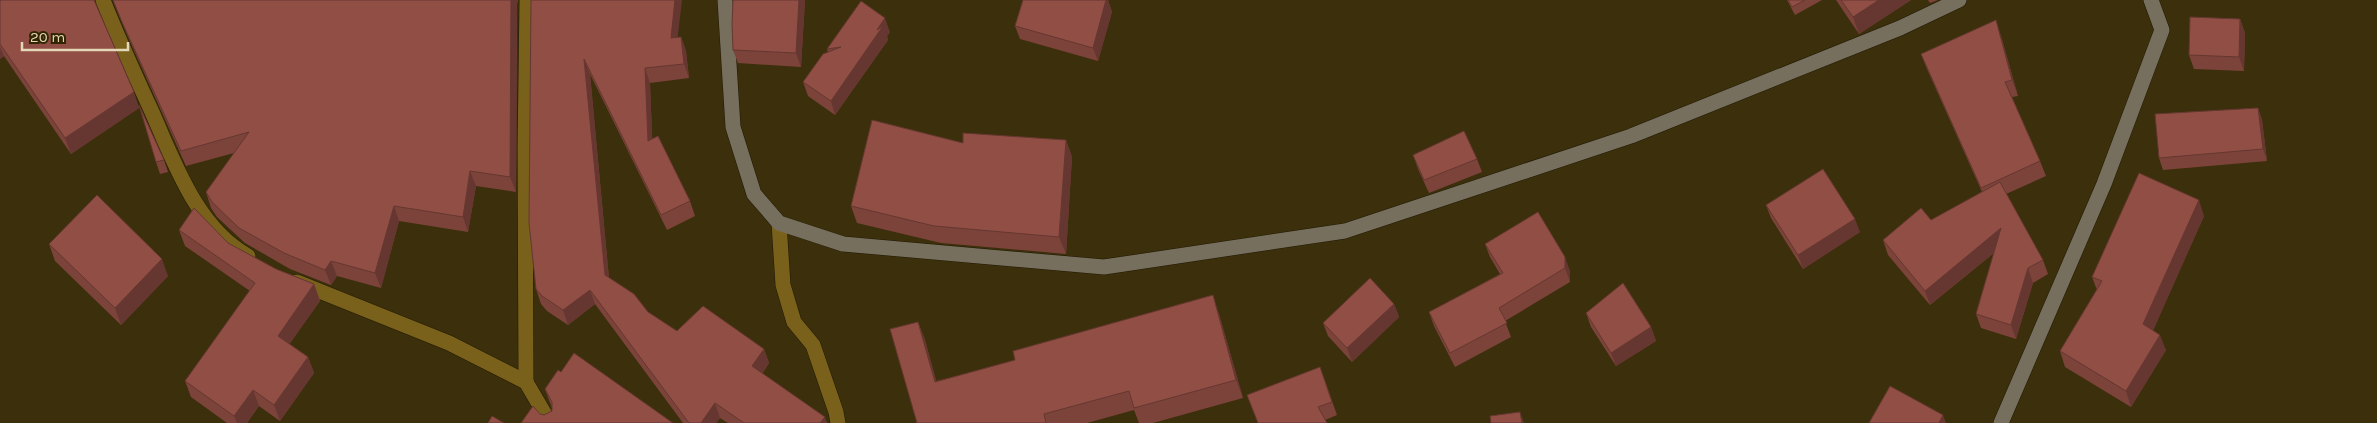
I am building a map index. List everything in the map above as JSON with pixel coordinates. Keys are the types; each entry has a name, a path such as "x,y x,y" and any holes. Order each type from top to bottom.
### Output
{"street":[{"path":"104,0 120,41 181,177 210,223 239,251 262,264"},
{"path":"527,0 524,149 526,382 550,423"},
{"path":"725,0 733,127 754,194 779,223 843,244 1104,267 1345,231 1630,136 1900,28 1960,0"},
{"path":"2001,423 2104,184 2162,30 2151,0"},
{"path":"779,223 783,285 794,322 813,345 838,423"},
{"path":"286,277 449,343 526,382"}],"building":[{"path":"1,0 94,0 134,92 65,138 0,44"},
{"path":"113,0 511,0 510,177 470,171 463,217 394,206 375,273 331,261 325,270 284,253 239,228 212,202 206,192 249,132 181,151"},
{"path":"531,0 675,0 671,38 681,37 684,64 645,68 648,141 658,136 690,201 661,215 584,59 605,275 634,294 648,312 677,331 703,306 764,349 752,366 825,417 820,423 744,423 715,403 701,423 689,423 590,290 563,310 542,296 536,289 529,223"},
{"path":"733,0 799,0 796,53 733,50"},
{"path":"1023,0 1106,0 1093,48 1015,26"},
{"path":"1788,0 1805,0 1792,7"},
{"path":"1841,0 1879,0 1853,17"},
{"path":"861,1 885,18 877,30 883,26 831,101 803,82 823,54 841,47 827,49"},
{"path":"2190,17 2240,19 2239,57 2189,55"},
{"path":"1996,20 2012,80 2005,82 2040,161 1981,188 1921,54"},
{"path":"139,105 164,160 156,162"},
{"path":"2258,108 2263,149 2159,158 2155,114"},
{"path":"872,120 963,143 963,133 1066,140 1059,237 934,226 851,206"},
{"path":"1464,131 1477,159 1424,180 1413,155"},
{"path":"1823,169 1855,219 1798,255 1766,205"},
{"path":"2139,173 2199,200 2143,324 2160,335 2126,391 2060,351 2102,281 2092,277"},
{"path":"2000,182 2043,260 2028,268 2011,325 1976,314 2001,228 1925,291 1883,240 1921,208 1931,220"},
{"path":"97,195 162,259 115,308 49,244"},
{"path":"194,208 228,243 276,269 314,284 278,336 308,357 274,405 253,390 234,416 185,381 255,283 179,230"},
{"path":"1538,212 1565,257 1565,268 1499,308 1507,323 1450,353 1429,312 1503,273 1485,244"},
{"path":"1370,278 1394,304 1347,348 1323,323"},
{"path":"1623,283 1651,327 1611,353 1586,313"},
{"path":"1213,295 1236,380 1134,408 1129,391 1044,414 1046,423 917,423 890,329 918,322 935,382 1015,360 1013,351"},
{"path":"574,353 673,423 521,423 533,406 540,414 544,415 552,411 552,402 545,389 558,370 561,372"},
{"path":"1320,367 1332,402 1318,407 1327,423 1258,423 1247,395"},
{"path":"1890,386 1943,415 1939,423 1869,423"},
{"path":"1520,412 1522,423 1491,423 1490,416"},
{"path":"492,416 504,423 488,423"}]}
